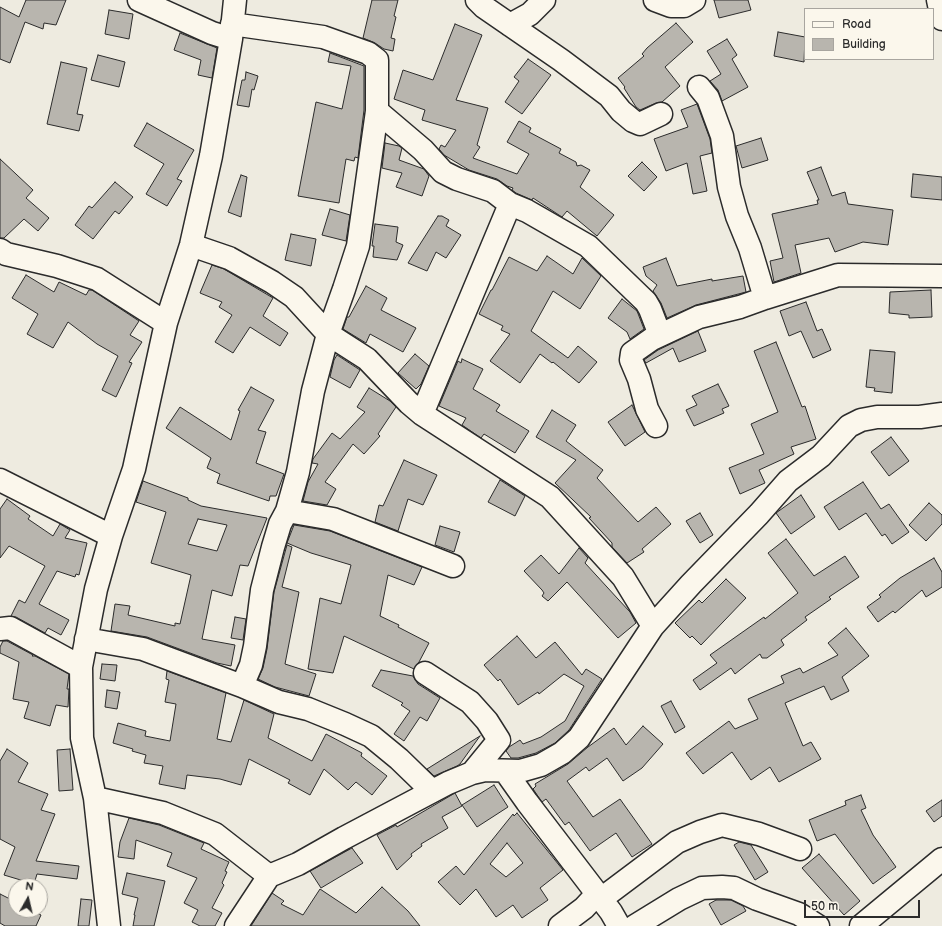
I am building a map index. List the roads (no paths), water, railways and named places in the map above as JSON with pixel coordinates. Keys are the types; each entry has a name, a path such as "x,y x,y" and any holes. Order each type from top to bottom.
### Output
{"street":[{"path":"139,0 212,33 232,31 323,37 368,53 377,60 377,111 358,246 328,334 312,391 298,472 287,511 280,524 271,554 262,590 253,652 242,686"},
{"path":"109,926 95,798 82,738 81,667 96,589 111,536 134,469 166,323 191,245 211,156 232,31 235,0"},
{"path":"477,0 484,7 561,60 609,96 633,122 640,124 661,114"},
{"path":"510,25 530,14 544,0"},
{"path":"655,0 671,6 684,6 694,0"},
{"path":"938,0 942,19"},
{"path":"699,87 708,98 722,136 730,187 737,216 750,248 765,298"},
{"path":"377,111 422,150 443,172 457,179 493,192 510,204 527,211 588,246 646,302 660,335"},
{"path":"422,414 510,204"},
{"path":"191,245 229,258 272,282 294,297 328,334 367,359 409,403 422,414 550,497 623,576 653,626"},
{"path":"0,250 6,254 57,266 97,279 166,323"},
{"path":"656,426 647,409 639,379 631,360 632,353 660,335 699,317 740,307 838,275 942,276"},
{"path":"236,926 269,876 298,864 448,783 472,773 485,770 520,771 541,765 562,753 580,738 653,626 788,482 821,456 849,426 861,420 877,417 920,417 942,414"},
{"path":"0,480 111,536"},
{"path":"287,511 333,519 453,566"},
{"path":"0,629 10,628 81,667"},
{"path":"86,639 143,649 242,686 279,702 308,709 371,736 399,759 432,791"},
{"path":"425,673 470,702 487,721 499,740 472,773"},
{"path":"505,771 619,926"},
{"path":"95,798 163,813 215,834 269,876"},
{"path":"560,926 677,842 700,832 722,825 759,834 800,849"},
{"path":"861,926 942,859"},
{"path":"635,926 679,899 702,888 722,887 734,888 757,899 799,914 818,926"}]}
